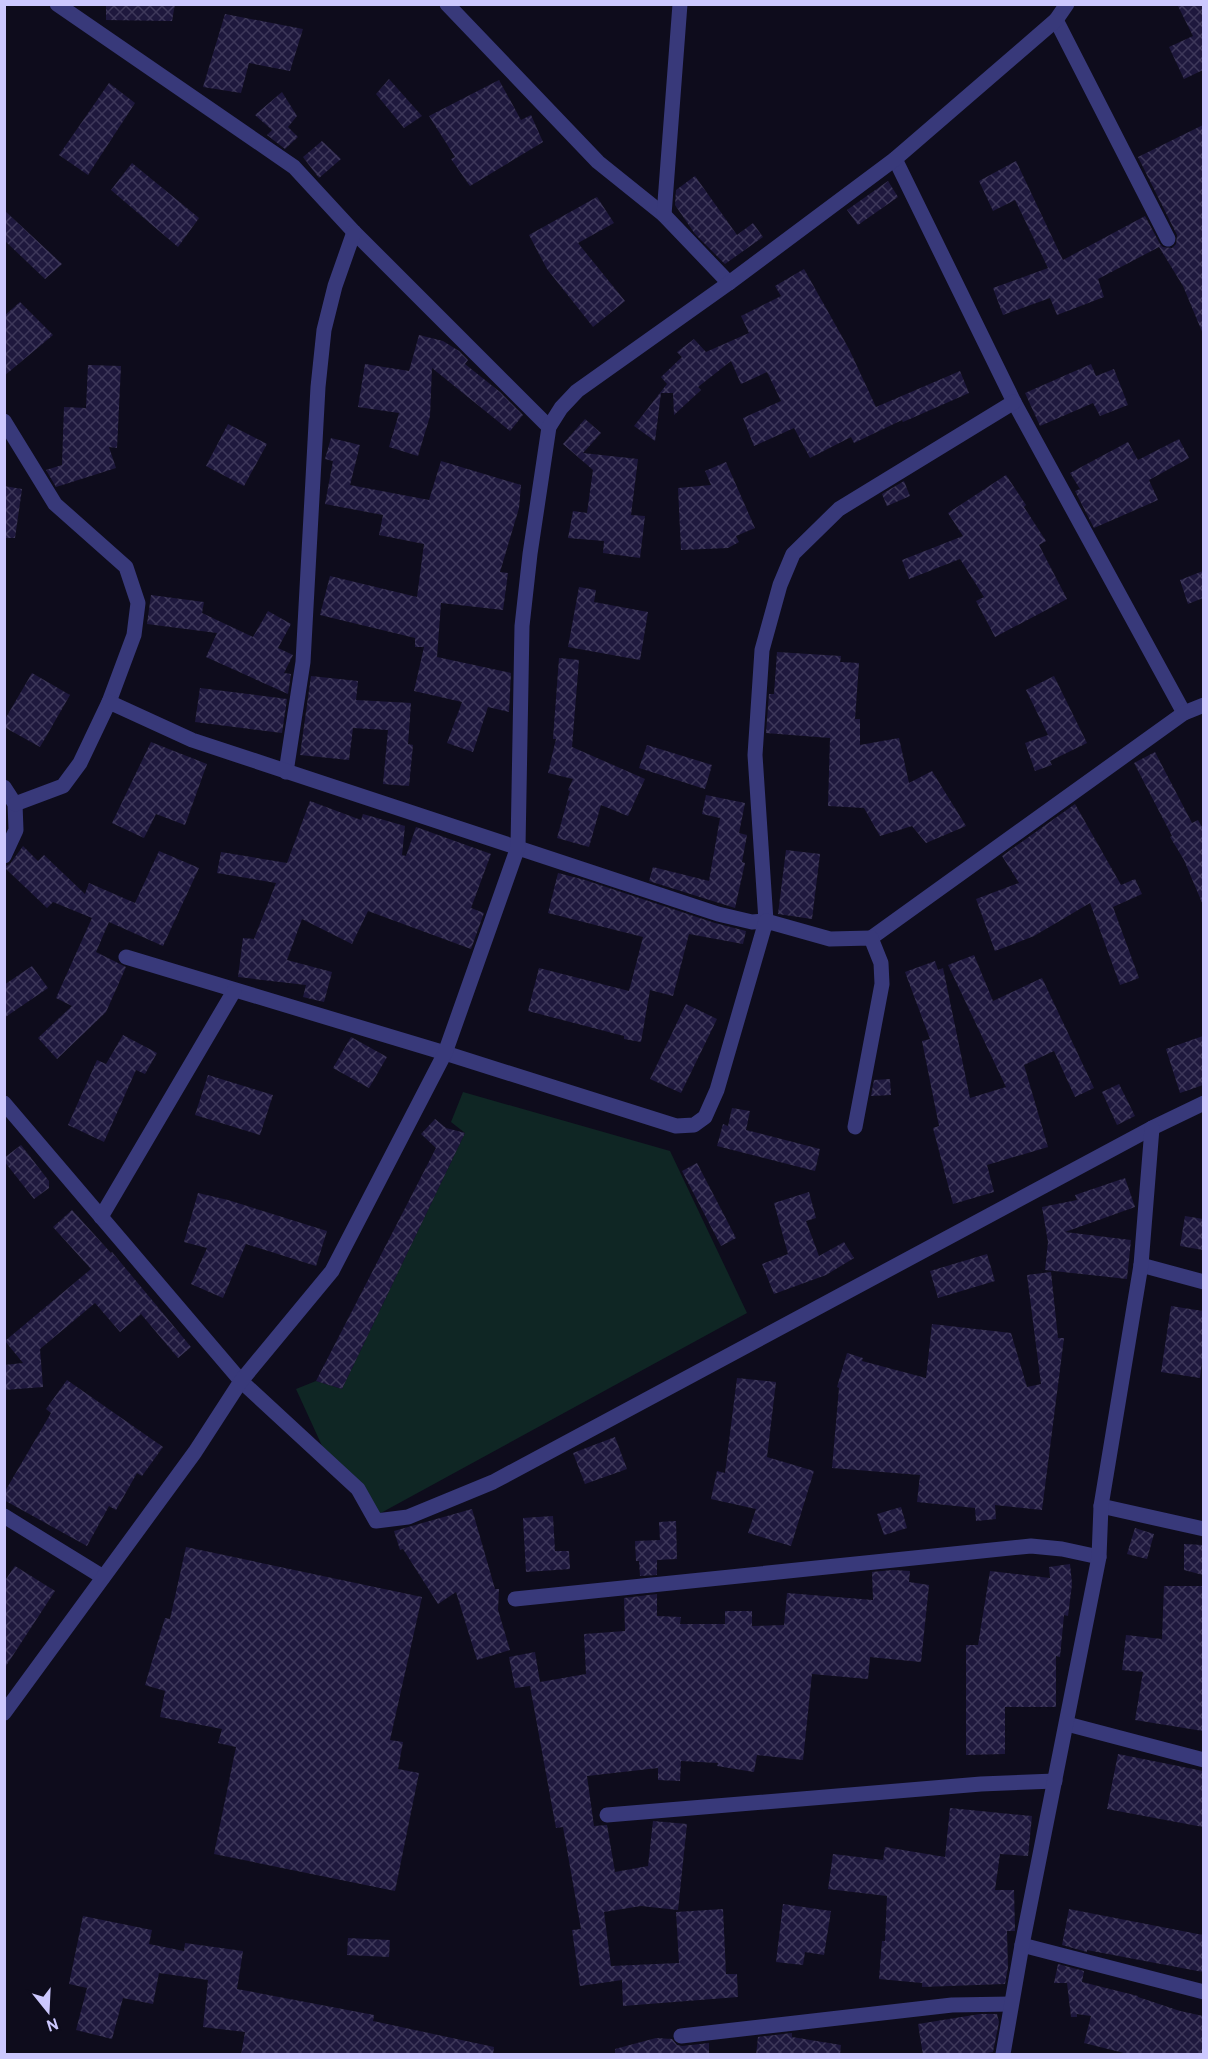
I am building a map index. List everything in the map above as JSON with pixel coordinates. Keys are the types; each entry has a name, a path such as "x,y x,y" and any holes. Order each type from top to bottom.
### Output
{"street":[{"path":"57,4 294,167 354,232 549,427"},
{"path":"447,4 598,162 664,215 729,283"},
{"path":"664,215 680,4"},
{"path":"4,1713 195,1452 241,1381 333,1270 445,1053 518,847 522,626 549,427 561,408 577,392 729,283 895,159 1056,20 1067,4"},
{"path":"1056,20 1168,239"},
{"path":"895,159 1014,402 1184,712"},
{"path":"286,772 303,662 318,387 324,330 335,286 354,232"},
{"path":"126,957 445,1053 662,1123 676,1126 694,1125 705,1117 717,1090 766,921 755,755 762,650 780,585 793,554 839,509 1014,402"},
{"path":"4,421 55,504 126,567 138,603 134,635 109,702 80,763 63,786 15,804"},
{"path":"109,702 192,740 286,772 718,914 752,922 766,921 830,939 871,938 1184,712 1203,705"},
{"path":"4,787 15,804 16,830 4,856"},
{"path":"855,1127 882,984 881,963 871,938"},
{"path":"101,1217 234,991"},
{"path":"4,1103 241,1381 358,1489 376,1521 408,1517 493,1482 1152,1128 1203,1103"},
{"path":"1003,2055 1022,1945 1099,1557 1101,1506 1141,1265 1152,1128"},
{"path":"1141,1265 1203,1282"},
{"path":"1101,1506 1203,1529"},
{"path":"4,1516 103,1577"},
{"path":"515,1599 1031,1546 1062,1549 1099,1557"},
{"path":"1067,1724 1203,1760"},
{"path":"607,1815 981,1784 1055,1781"},
{"path":"1022,1945 1203,1992"},
{"path":"681,2036 952,2006 1011,2004"}],"green space":[{"path":"463,1092 670,1151 747,1313 379,1514 323,1448 296,1389 316,1381 342,1389 465,1133 451,1122"}],"building":[{"path":"106,4 175,4 172,21 106,20"},
{"path":"1177,4 1203,4 1203,70 1184,79 1169,47 1193,36"},
{"path":"225,14 303,29 290,71 249,63 241,93 203,87"},
{"path":"389,79 422,116 404,128 376,94"},
{"path":"499,80 521,120 531,115 543,142 470,186 451,159 455,157 429,116"},
{"path":"109,83 135,103 88,175 59,155"},
{"path":"282,92 297,116 288,127 298,137 285,149 267,135 272,130 255,115"},
{"path":"1203,125 1203,334 1183,286 1159,247 1098,279 1104,297 1057,315 1050,298 1003,315 993,288 1048,268 1015,200 993,211 979,181 1016,161 1063,260 1145,216 1160,244 1163,247 1172,248 1176,244 1177,235 1138,157"},
{"path":"322,141 341,159 319,178 303,157"},
{"path":"132,163 199,218 178,247 111,190"},
{"path":"695,176 737,235 753,223 763,237 725,264 695,234 675,205 676,190"},
{"path":"888,181 898,197 858,225 847,210"},
{"path":"597,197 614,223 578,243 625,301 593,327 547,269 529,235"},
{"path":"4,210 62,264 45,279 4,240"},
{"path":"804,269 849,349 876,407 960,371 969,393 903,422 902,420 854,443 851,437 810,458 794,428 754,446 743,418 781,401 767,372 741,384 731,361 698,387 701,390 674,415 673,393 661,393 655,441 634,426 667,384 661,377 682,357 677,352 694,339 706,352 749,333 741,316 781,296 775,286"},
{"path":"20,302 53,335 4,376 4,316"},
{"path":"419,335 443,341 459,351 468,360 465,364 500,392 523,415 510,431 432,368 430,416 418,456 389,447 399,413 358,407 365,364 409,371"},
{"path":"1091,364 1096,376 1114,369 1128,405 1100,416 1093,403 1040,426 1025,393"},
{"path":"88,365 121,366 117,448 109,447 116,468 56,487 46,470 62,465 64,407 86,408"},
{"path":"585,419 601,433 583,453 638,459 631,515 645,516 640,558 603,553 604,541 568,538 573,511 587,513 593,470 563,444"},
{"path":"228,424 267,444 244,486 206,466"},
{"path":"331,438 360,445 350,485 429,500 441,461 521,485 519,508 500,572 508,573 503,610 441,603 437,657 511,673 509,712 488,707 473,752 447,743 462,702 414,691 424,647 415,647 415,638 320,615 330,576 417,597 424,544 379,535 383,515 325,504 333,461 325,459"},
{"path":"1179,439 1189,458 1149,480 1158,500 1094,528 1075,491 1080,489 1070,473 1128,442 1138,460"},
{"path":"726,462 755,528 736,536 739,542 728,548 681,550 678,488 711,485 705,471"},
{"path":"1006,475 1046,541 1039,545 1067,599 995,637 976,601 984,597 960,559 909,579 902,560 963,536 948,513"},
{"path":"904,481 910,496 887,506 882,494"},
{"path":"4,486 22,489 15,538 4,538"},
{"path":"1203,571 1203,598 1188,604 1180,580"},
{"path":"579,587 596,590 594,602 648,612 640,660 568,647"},
{"path":"151,595 204,602 202,613 253,637 268,611 291,624 278,648 293,655 284,673 291,674 288,694 206,657 217,633 147,624"},
{"path":"777,652 841,656 840,662 859,663 855,719 860,719 860,745 899,738 909,783 932,771 966,826 926,843 912,826 880,836 864,808 828,806 830,738 766,733 769,694 774,694"},
{"path":"559,658 579,660 572,747 645,779 628,816 601,805 589,847 557,838 570,791 568,790 573,779 548,773 556,739 553,739"},
{"path":"32,673 70,695 40,747 4,727 4,721"},
{"path":"311,676 358,681 356,700 411,703 408,744 413,745 409,786 383,784 388,730 353,728 349,760 300,755"},
{"path":"1054,676 1087,743 1050,761 1052,765 1035,771 1025,743 1048,735 1026,690"},
{"path":"200,688 287,699 282,733 195,722"},
{"path":"151,742 207,764 185,825 156,814 144,838 112,823"},
{"path":"647,745 712,765 705,789 639,768"},
{"path":"1155,752 1192,823 1198,820 1203,829 1203,905 1184,860 1170,837 1172,836 1134,763"},
{"path":"706,795 745,803 739,833 747,835 742,862 745,863 735,908 649,881 653,867 709,881 720,818 702,814"},
{"path":"310,801 361,820 363,814 405,826 402,855 406,856 416,827 491,854 471,908 484,913 471,949 368,911 352,944 302,919 287,960 332,972 324,1002 303,997 306,985 238,977 243,938 254,939 276,883 217,873 221,852 287,863"},
{"path":"1075,804 1121,885 1135,879 1142,894 1113,907 1139,978 1120,985 1090,903 1034,936 995,951 976,899 1019,883 1002,856"},
{"path":"23,846 38,861 44,855 85,894 89,883 135,903 159,851 199,868 163,946 109,922 96,952 126,967 106,1012 57,1059 38,1038 72,1006 56,998 92,918 53,902 47,908 4,867 10,864"},
{"path":"786,850 820,854 812,919 778,914"},
{"path":"558,873 746,931 743,944 689,934 673,996 650,990 641,1042 528,1011 539,968 629,991 643,937 548,913"},
{"path":"974,955 993,1001 1042,978 1094,1088 1075,1097 1054,1051 1024,1065 1048,1147 987,1165 994,1192 953,1204 933,1128 939,1126 922,1041 930,1039 905,972 935,961 938,970 943,968 970,1098 1006,1087 948,965"},
{"path":"32,966 48,988 4,1018 4,985"},
{"path":"686,1004 717,1019 681,1093 650,1079"},
{"path":"123,1035 157,1053 145,1074 136,1070 104,1142 68,1125 97,1060 106,1064"},
{"path":"1203,1036 1203,1085 1180,1093 1166,1049"},
{"path":"351,1037 387,1057 369,1088 333,1068"},
{"path":"208,1075 273,1095 260,1135 195,1115"},
{"path":"890,1079 891,1095 871,1096 874,1080"},
{"path":"1119,1084 1135,1116 1117,1125 1102,1092"},
{"path":"732,1108 750,1111 746,1130 820,1149 815,1171 717,1146 723,1124 728,1126"},
{"path":"435,1119 446,1128 465,1133 342,1389 316,1381 436,1148 421,1134"},
{"path":"21,1145 49,1181 49,1188 34,1199 4,1161 4,1158"},
{"path":"697,1163 736,1238 721,1246 682,1171"},
{"path":"1125,1178 1135,1207 1065,1232 1131,1240 1127,1279 1045,1270 1048,1242 1042,1207 1077,1200 1075,1195"},
{"path":"809,1192 816,1218 806,1221 819,1256 844,1242 854,1258 826,1275 774,1294 762,1264 788,1254 774,1203"},
{"path":"198,1193 327,1231 316,1266 246,1244 223,1298 191,1284 207,1248 184,1242"},
{"path":"72,1210 112,1252 191,1347 178,1358 141,1314 120,1332 95,1303 40,1349 43,1387 4,1390 4,1365 23,1363 5,1341 91,1269 53,1227"},
{"path":"1185,1216 1203,1219 1203,1250 1180,1246"},
{"path":"987,1254 995,1281 938,1298 930,1271"},
{"path":"1051,1272 1058,1338 1064,1338 1042,1510 995,1505 996,1519 976,1521 975,1508 917,1502 920,1475 832,1468 839,1388 837,1387 847,1353 863,1358 862,1361 926,1378 932,1324 1011,1333 1027,1387 1041,1384 1027,1275"},
{"path":"1171,1306 1203,1311 1203,1353 1200,1378 1161,1372"},
{"path":"737,1378 776,1382 767,1457 814,1471 791,1546 748,1533 756,1509 711,1499 717,1471 725,1473"},
{"path":"67,1380 163,1447 142,1476 137,1473 116,1510 109,1506 87,1546 4,1500 4,1493 51,1413 46,1409"},
{"path":"615,1437 627,1469 585,1484 573,1453"},
{"path":"901,1507 907,1528 884,1535 877,1514"},
{"path":"472,1509 495,1589 499,1589 498,1610 510,1650 477,1660 456,1592 438,1604 403,1549 400,1550 394,1531"},
{"path":"553,1516 555,1551 569,1551 570,1569 526,1572 523,1518"},
{"path":"676,1521 677,1559 657,1560 657,1575 640,1576 639,1561 636,1561 635,1541 660,1540 659,1522"},
{"path":"1135,1528 1154,1534 1147,1559 1127,1554"},
{"path":"1184,1544 1203,1545 1203,1575 1184,1570"},
{"path":"186,1547 422,1597 390,1740 403,1742 398,1769 419,1773 395,1891 214,1854 236,1747 218,1743 222,1729 160,1717 165,1691 145,1685 165,1618 170,1619"},
{"path":"1070,1564 1072,1584 1068,1616 1064,1615 1060,1657 1056,1656 1056,1707 1005,1707 1005,1754 966,1755 966,1645 978,1645 990,1571 1050,1578 1049,1567"},
{"path":"15,1566 55,1591 4,1669 4,1582"},
{"path":"910,1571 909,1582 929,1585 921,1662 870,1657 868,1679 812,1674 803,1760 757,1755 754,1772 717,1766 718,1763 681,1761 680,1781 658,1780 658,1768 587,1776 594,1826 607,1825 615,1872 648,1866 653,1821 687,1824 678,1910 641,1906 604,1912 611,1966 679,1963 676,1912 723,1909 726,1974 737,1974 738,1997 623,2006 622,1980 580,1986 572,1930 581,1929 563,1827 556,1828 530,1686 515,1688 509,1657 535,1652 540,1682 586,1674 584,1634 625,1631 624,1598 657,1594 657,1616 681,1617 680,1624 725,1624 725,1611 752,1611 752,1626 784,1625 787,1593 873,1600 872,1572"},
{"path":"1164,1586 1203,1586 1203,1731 1135,1720 1143,1672 1122,1670 1126,1635 1162,1639"},
{"path":"1118,1754 1203,1771 1203,1827 1107,1809"},
{"path":"950,1808 1032,1816 1028,1856 1000,1854 995,1890 1014,1890 1015,1931 1007,1931 1008,1967 1005,1984 922,1987 922,1983 879,1979 882,1941 885,1941 887,1896 828,1889 833,1854 883,1860 885,1847 945,1857"},
{"path":"783,1904 831,1911 824,1955 805,1952 803,1965 776,1962"},
{"path":"1069,1909 1203,1935 1203,1972 1087,1950 1087,1952 1062,1945"},
{"path":"83,1916 152,1930 149,1944 184,1951 185,1943 243,1951 237,1989 374,2015 373,2021 494,2047 493,2055 241,2055 245,2032 203,2027 208,1980 159,1973 153,2004 123,1998 112,2039 76,2030 87,1988 69,1984"},
{"path":"348,1938 390,1940 389,1957 347,1955"},
{"path":"1058,1964 1084,1971 1082,1982 1203,2016 1203,2055 1132,2055 1084,2043 1091,2016 1077,2014 1077,2017 1071,2017 1067,1983 1054,1983"},
{"path":"980,2014 997,2014 999,2022 993,2052 978,2055 923,2055 918,2024"},
{"path":"792,2033 792,2037 841,2045 840,2055 756,2055 758,2037"},
{"path":"656,2038 672,2039 677,2045 682,2046 709,2043 709,2055 615,2055 615,2049"}]}
